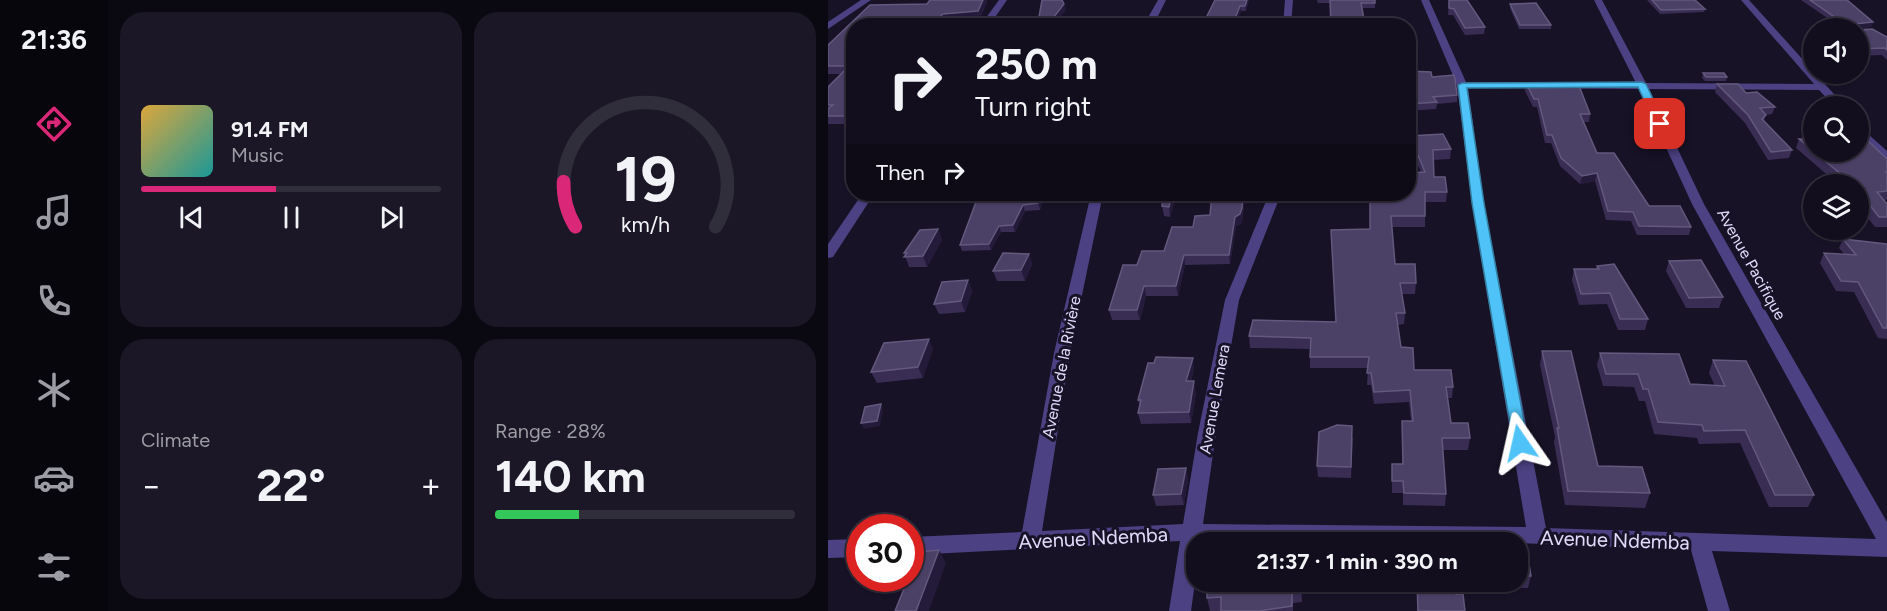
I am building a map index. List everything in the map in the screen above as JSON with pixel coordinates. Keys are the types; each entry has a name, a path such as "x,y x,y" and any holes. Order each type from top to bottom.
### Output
{"street":[{"path":"828,26 867,0"},
{"path":"990,18 1003,0"},
{"path":"1152,18 1162,0"},
{"path":"1287,18 1288,0"},
{"path":"1425,0 1462,85 1480,214 1538,536"},
{"name":"Avenue Pacifique","path":"1598,0 1642,84 1698,204 1887,540"},
{"path":"1745,0 1830,96"},
{"path":"1462,85 1642,84 1821,87"},
{"path":"1869,139 1887,158"},
{"path":"828,254 863,201"},
{"name":"Avenue de la Rivière","path":"1029,541 1062,353 1095,201"},
{"name":"Avenue Lemera","path":"1193,532 1206,434 1232,300 1272,201"},
{"name":"Avenue Ndemba","path":"924,545 1186,532"},
{"name":"Avenue Ndemba","path":"1528,536 1700,544 1887,548"},
{"path":"1700,544 1719,611"},
{"path":"828,549 846,548"},
{"name":"Avenue Lemera","path":"1180,611 1186,575"}],"building":[{"path":"930,0 983,0 978,11 943,14 939,18 856,18 870,5 927,4"},
{"path":"1042,0 1062,0 1064,4 1053,18 1039,17"},
{"path":"1215,0 1247,0 1245,6 1240,6 1235,18 1206,18"},
{"path":"1330,0 1375,0 1375,3 1361,3 1364,18 1331,18"},
{"path":"1449,0 1467,0 1485,27 1465,28 1454,9 1449,8"},
{"path":"1652,0 1695,0 1705,9 1661,10"},
{"path":"1810,0 1847,0 1868,18 1836,18"},
{"path":"1536,3 1551,25 1520,25 1510,4"},
{"path":"846,28 846,66 828,66 828,45"},
{"path":"1869,29 1887,37 1887,50 1885,48 1869,49"},
{"path":"846,69 845,116 828,116 828,109 833,105 828,105 828,87"},
{"path":"1416,71 1431,72 1432,77 1454,75 1457,95 1433,97 1437,102 1416,103"},
{"path":"1703,73 1724,73 1727,77 1706,77"},
{"path":"1526,83 1578,83 1590,114 1580,114 1597,153 1614,153 1649,206 1680,206 1691,227 1639,226 1633,212 1608,211 1597,173 1582,176 1561,158 1552,135 1547,135 1538,99 1534,99"},
{"path":"1717,84 1738,84 1746,93 1757,92 1775,107 1760,108 1766,115 1762,119 1792,150 1771,152 1748,115"},
{"path":"1443,134 1451,149 1433,150 1434,177 1445,177 1447,192 1425,192 1425,216 1391,216 1395,264 1415,264 1416,283 1400,283 1405,313 1396,313 1401,347 1413,348 1414,370 1451,370 1453,387 1446,387 1451,423 1468,423 1470,438 1442,438 1446,494 1404,493 1403,481 1392,481 1392,464 1403,464 1402,421 1413,421 1410,390 1374,392 1371,373 1367,373 1369,357 1310,357 1311,338 1249,336 1253,320 1336,322 1331,230 1370,229 1370,201 1416,201 1416,173 1425,172 1416,150 1416,136"},
{"path":"1869,142 1887,159 1887,191 1877,192 1887,204 1887,217 1879,217 1869,204 1869,174 1841,174 1826,162 1869,162"},
{"path":"976,201 1039,201 1023,205 1013,225 999,226 989,244 960,245"},
{"path":"1162,201 1170,201 1169,207 1162,206"},
{"path":"1211,201 1243,201 1240,214 1235,217 1229,255 1184,255 1176,286 1144,286 1137,310 1109,310 1123,265 1137,265 1142,251 1164,251 1172,227 1193,227 1195,216 1210,215"},
{"path":"938,229 923,256 904,257 907,253 904,253 920,230"},
{"path":"1844,240 1887,244 1887,328 1883,328 1858,282 1841,281 1824,253 1856,255"},
{"path":"1003,253 1029,254 1021,270 993,271"},
{"path":"1701,260 1723,297 1689,298 1669,261"},
{"path":"1614,264 1648,319 1620,319 1610,293 1581,294 1574,269 1599,269 1597,266"},
{"path":"968,280 961,301 934,304 942,282"},
{"path":"929,339 918,367 871,372 884,343"},
{"path":"1542,351 1571,351 1598,466 1642,467 1650,493 1568,491 1557,428 1559,428"},
{"path":"1600,353 1679,354 1690,384 1725,386 1713,360 1746,361 1814,495 1775,495 1745,430 1704,431 1702,425 1658,422 1648,389 1643,389 1638,374 1606,374"},
{"path":"1156,357 1193,358 1186,381 1194,381 1189,412 1138,413 1141,400 1138,400 1148,363 1154,363"},
{"path":"881,404 877,421 861,423 865,407"},
{"path":"1337,425 1352,426 1351,467 1317,466 1319,432"},
{"path":"1186,468 1181,494 1153,495 1158,469"},
{"path":"939,550 924,590 924,552"},
{"path":"1528,558 1531,576 1528,576"},
{"path":"903,592 923,592 916,611 895,611"},
{"path":"1207,592 1292,592 1292,606 1259,611 1221,611 1221,597 1207,598"},
{"path":"1417,592 1463,594 1465,611 1418,611"}],"route":[{"path":"1520,443 1478,203 1471,135 1462,85 1642,84 1660,124"}]}
